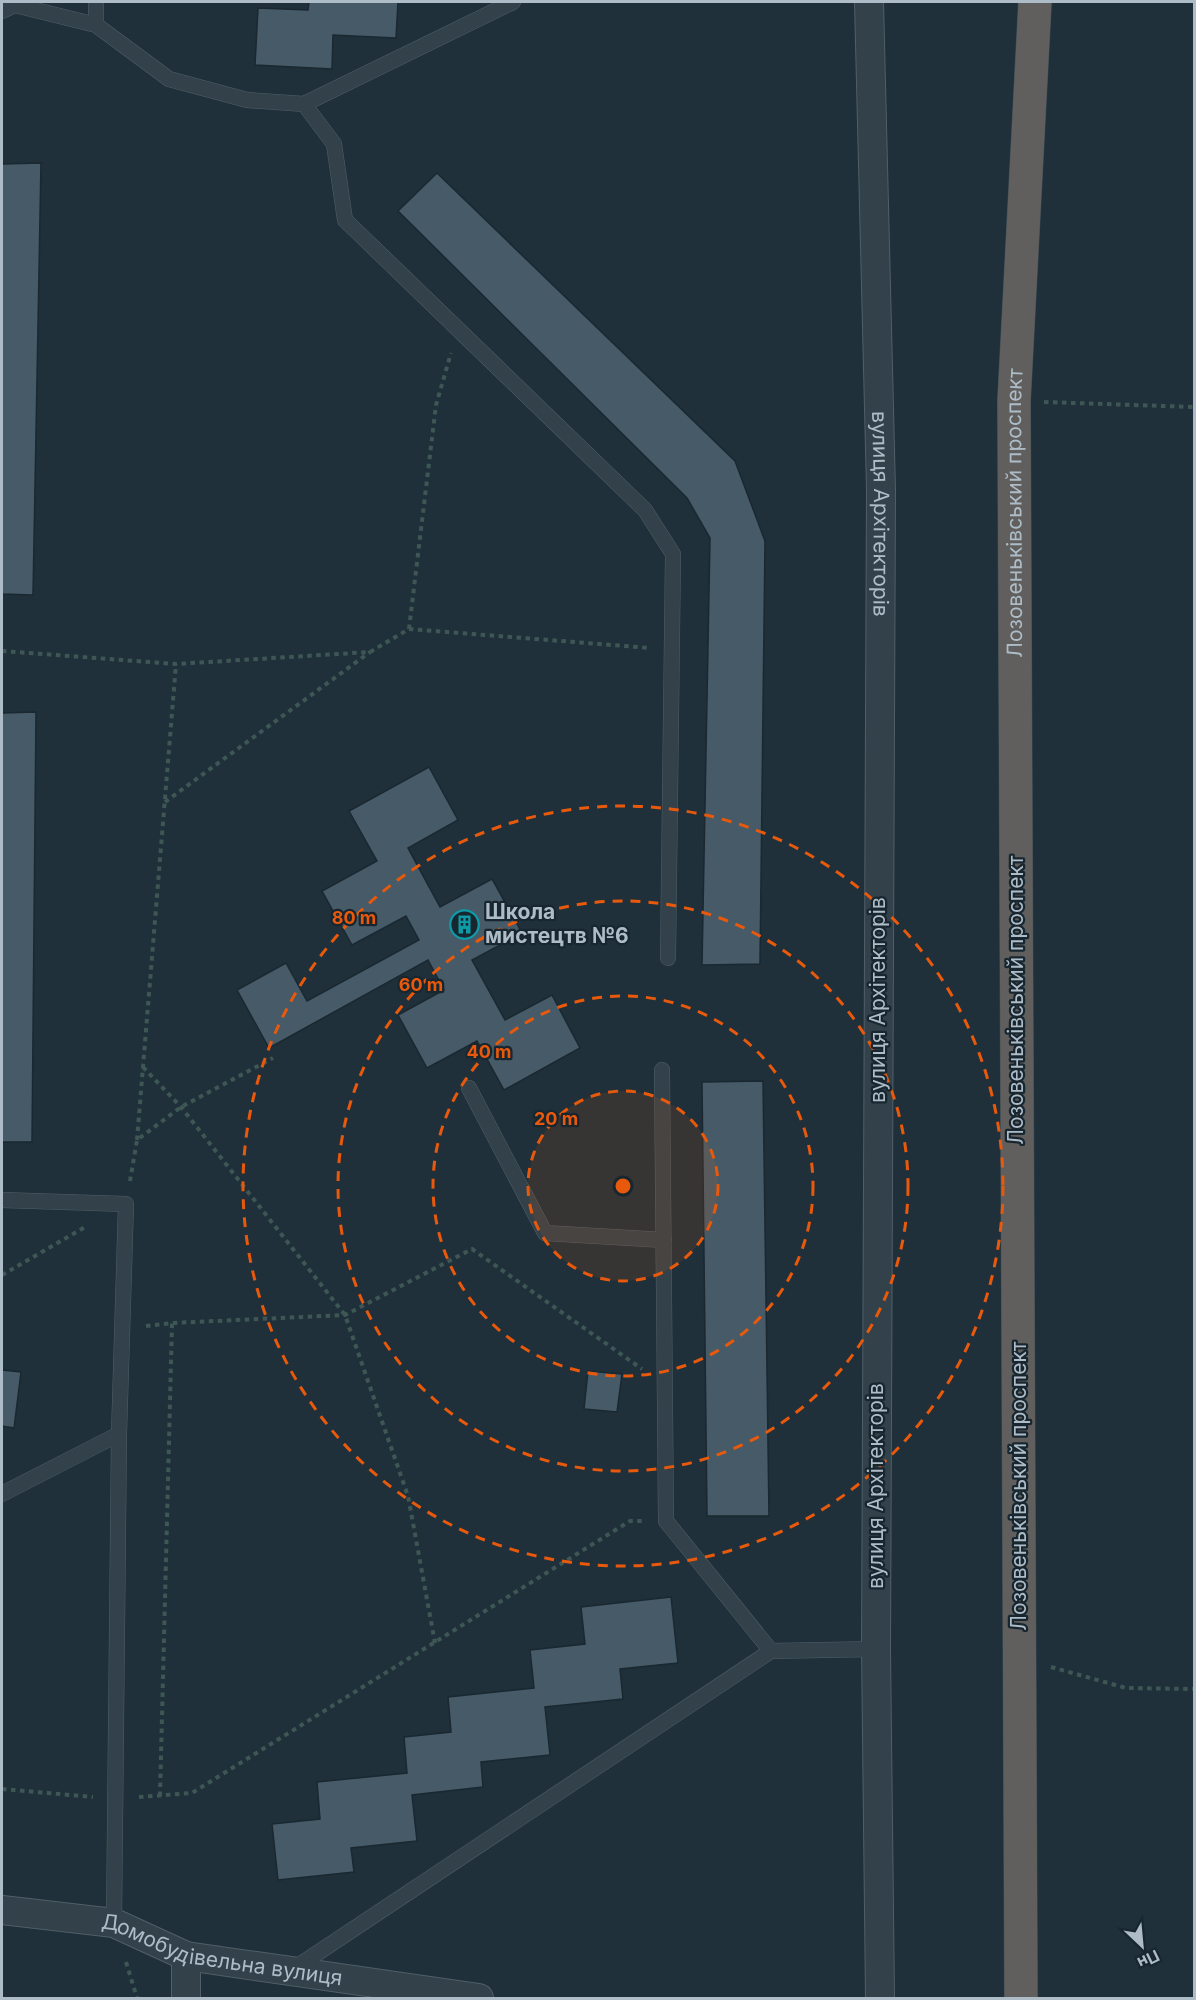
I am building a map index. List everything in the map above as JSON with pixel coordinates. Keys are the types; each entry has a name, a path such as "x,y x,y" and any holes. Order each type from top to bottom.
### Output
{"highway":[{"name":"Лозовеньківський проспект","path":"1021,1998 1014,401 1035,2"}],"street":[{"name":"вулиця Архітекторів","path":"869,2 881,490 876,1649 880,1998"},
{"name":"Домобудівельна вулиця","path":"2,1910 114,1923 186,1956 479,1998"},
{"path":"186,1956 186,1998"}],"lane":[{"path":"96,2 96,25"},
{"path":"2,11 15,5 96,25 169,79 247,100 304,104 513,2"},
{"path":"304,104 334,144 345,220 645,510 673,554 668,958"},
{"path":"662,1070 666,1521 771,1651"},
{"path":"469,1088 545,1233 663,1240"},
{"path":"2,1200 126,1204 119,1434 114,1923"},
{"path":"2,1494 119,1434"},
{"path":"292,1970 771,1651 876,1649"}],"path":[{"path":"409,628 436,405 458,329"},
{"path":"1014,401 1194,407"},
{"path":"165,802 370,652 409,628 672,650"},
{"path":"2,651 176,664 370,652"},
{"path":"2,1275 126,1204 137,1140 176,664"},
{"path":"137,1140 180,1107 273,1058"},
{"path":"143,1067 180,1107 345,1315 408,1496 435,1643"},
{"path":"122,1329 172,1323 345,1315 472,1249 665,1386"},
{"path":"160,1796 172,1323"},
{"path":"2,1789 115,1799 192,1793 630,1521 666,1521"},
{"path":"1020,1658 1126,1688 1194,1689"}],"building":[{"path":"309,2 398,2 396,38 333,35 332,69 255,65 258,8 308,10"},
{"path":"41,163 33,595 2,594 2,164"},
{"path":"437,173 735,461 765,541 760,964 702,965 710,538 687,498 398,211"},
{"path":"36,712 32,1142 2,1142 2,713"},
{"name":"Школа мистецтв №6","path":"429,767 458,820 408,848 440,907 492,879 522,933 472,960 505,1020 552,995 580,1048 504,1090 477,1041 427,1068 398,1015 444,990 428,960 269,1048 237,990 286,963 307,1001 419,940 406,916 352,945 322,891 377,861 349,811"},
{"path":"763,1081 769,1516 707,1516 702,1082"},
{"path":"2,1370 21,1372 14,1428 2,1426"},
{"path":"588,1371 622,1374 617,1412 584,1409"},
{"path":"671,1597 678,1663 620,1669 623,1699 545,1707 550,1755 481,1762 483,1787 412,1795 417,1841 351,1848 354,1872 278,1880 272,1824 320,1819 317,1782 407,1773 404,1737 451,1732 448,1697 534,1688 530,1650 585,1644 581,1607"}],"place":[{"name":"Школа мистецтв №6","path":"464,924"}]}
